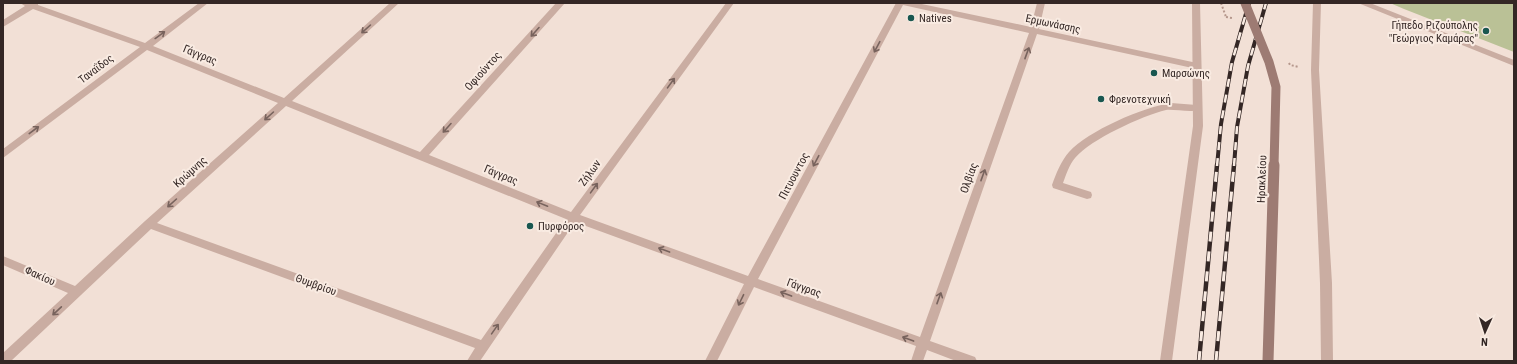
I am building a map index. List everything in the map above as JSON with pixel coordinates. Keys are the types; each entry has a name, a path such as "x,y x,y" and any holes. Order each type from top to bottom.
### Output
{"main road":[{"name":"Ηρακλείου","path":"1245,3 1269,62 1276,86 1268,361"}],"street":[{"name":"Ταναΐδος","path":"3,154 204,3"},
{"name":"Κρώμνης","path":"3,361 149,224 395,3"},
{"name":"Οφιούντος","path":"422,156 561,3"},
{"name":"Ζήλων","path":"473,361 573,217 730,3"},
{"name":"Πιτυουντος","path":"711,361 751,281 900,3"},
{"name":"Ερμωνάσσης","path":"905,3 1196,66"},
{"name":"Ολβίας","path":"917,361 1034,31 1041,3"},
{"path":"1166,361 1198,126 1196,3"},
{"path":"1317,3 1315,70 1325,268 1327,361"},
{"path":"1362,3 1514,63"},
{"name":"Γάγγρας","path":"31,4 146,46 284,103 422,156 573,217 971,361"},
{"path":"3,24 31,4"},
{"path":"1087,195 1057,185 1063,170 1072,155 1094,138 1146,113 1168,106 1197,108"},
{"name":"Θυμβρίου","path":"149,224 483,346"},
{"name":"Φακίου","path":"3,260 76,292"}],"path":[{"path":"1221,3 1226,17"}],"green space":[{"name":"Γήπεδο Ριζούπολης \"Γεώργιος Καμάρας\"","path":"1390,3 1514,3 1514,52 1404,9"}],"railway":[{"path":"1217,166 1221,124 1232,62 1249,3"},
{"path":"1234,166 1237,127 1248,66 1266,3"},
{"path":"1199,361 1217,165"},
{"path":"1216,361 1234,165"}],"place":[{"name":"Natives","path":"911,18"},
{"name":"Γήπεδο Ριζούπολης \"Γεώργιος Καμάρας\"","path":"1486,31"},
{"name":"Μαρσώνης","path":"1154,73"},
{"name":"Φρενοτεχνική","path":"1101,99"},
{"name":"Πυρφόρος","path":"530,226"}]}
